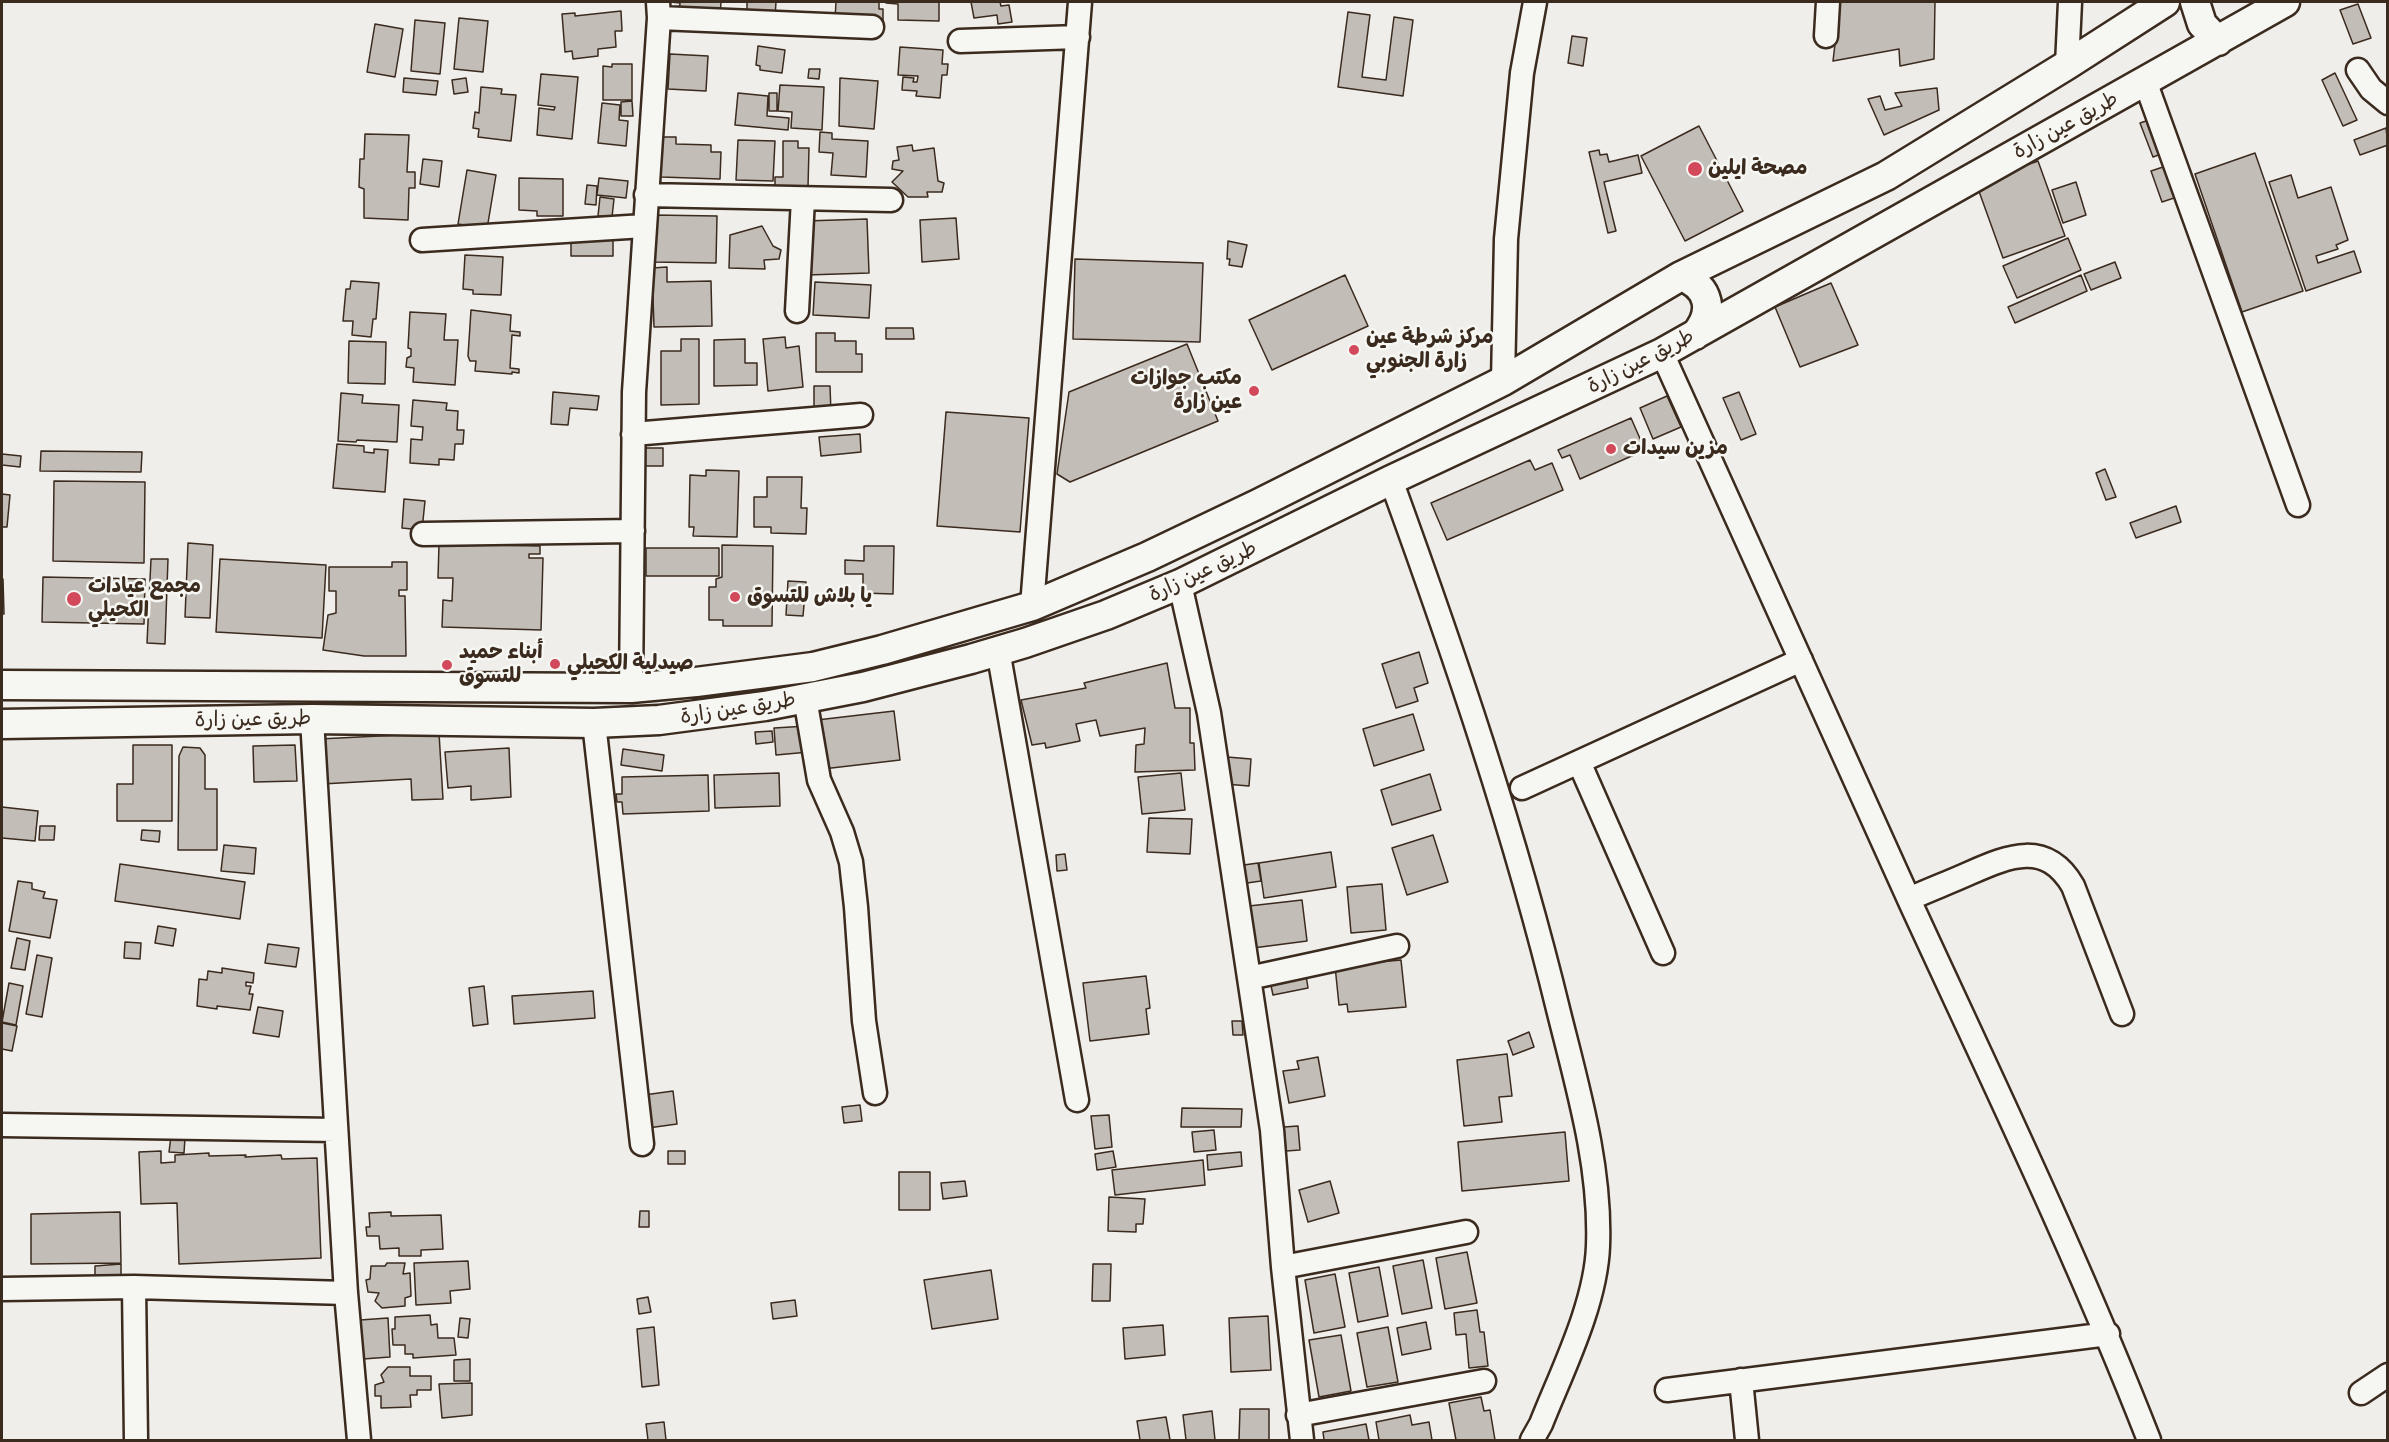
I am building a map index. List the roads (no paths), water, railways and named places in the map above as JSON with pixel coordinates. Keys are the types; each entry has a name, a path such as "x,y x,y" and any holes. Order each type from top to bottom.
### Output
{"main road":[{"name":"طريق عين زارة","path":"2,685 631,688 813,667 939,634 1032,606 1147,557 1258,504 1503,381 1682,276 1886,176 2165,2"},
{"path":"2195,2 2202,24 2218,40"},
{"name":"طريق عين زارة","path":"2,724 312,719 594,723 658,720 805,698 907,676 998,651 1106,615 1180,584 1391,480 1662,353 2285,2"},
{"path":"1682,276 1700,287 1708,306 1707,317 1695,335"}],"street":[{"path":"1032,606 1080,2"},
{"path":"1503,381 1506,239 1521,73 1535,2"},
{"path":"1826,36 1828,2"},
{"path":"2067,65 2070,2"},
{"path":"631,688 633,434 659,10 872,27"},
{"path":"960,41 1077,37"},
{"path":"2358,70 2371,89 2388,103"},
{"path":"2145,81 2298,505"},
{"path":"646,195 891,200"},
{"path":"797,311 803,199"},
{"path":"422,240 644,226"},
{"path":"1662,353 2108,1334 2149,1440"},
{"path":"633,434 861,415"},
{"path":"1391,480 1452,651 1506,819 1569,1053 1596,1182 1598,1248 1590,1296 1532,1440"},
{"path":"423,534 633,531"},
{"path":"1180,584 1209,712 1272,1130 1283,1267 1302,1440"},
{"path":"998,651 1077,1100"},
{"path":"1522,788 1801,660"},
{"path":"805,698 819,780 842,832 851,862 864,1021 875,1093"},
{"path":"312,719 346,1293 359,1440"},
{"path":"594,723 642,1144"},
{"path":"1579,762 1663,953"},
{"path":"1909,899 2015,856 2035,856 2053,864 2073,886 2122,1014"},
{"path":"1249,978 1397,946"},
{"path":"2,1125 336,1130"},
{"path":"1283,1267 1466,1233"},
{"path":"2,1289 134,1287 346,1293"},
{"path":"134,1287 136,1440"},
{"path":"1667,1390 2108,1334"},
{"path":"2361,1393 2388,1375"},
{"path":"1741,1380 1747,1440"},
{"path":"1298,1415 1484,1381"}],"place":[{"name":"مصحة ايلين","path":"1695,169"},
{"name":"مركز شرطة عين زارة الجنوبي","path":"1354,350"},
{"name":"مكتب جوازات عين زارة","path":"1254,391"},
{"name":"مزين سيدات","path":"1611,449"},
{"name":"يا بلاش للتسوق","path":"735,597"},
{"name":"مجمع عيادات الكحيلي","path":"74,599"},
{"name":"صيدلية الكحيلي","path":"555,664"},
{"name":"أبناء حميد للتسوق","path":"447,665"}]}
